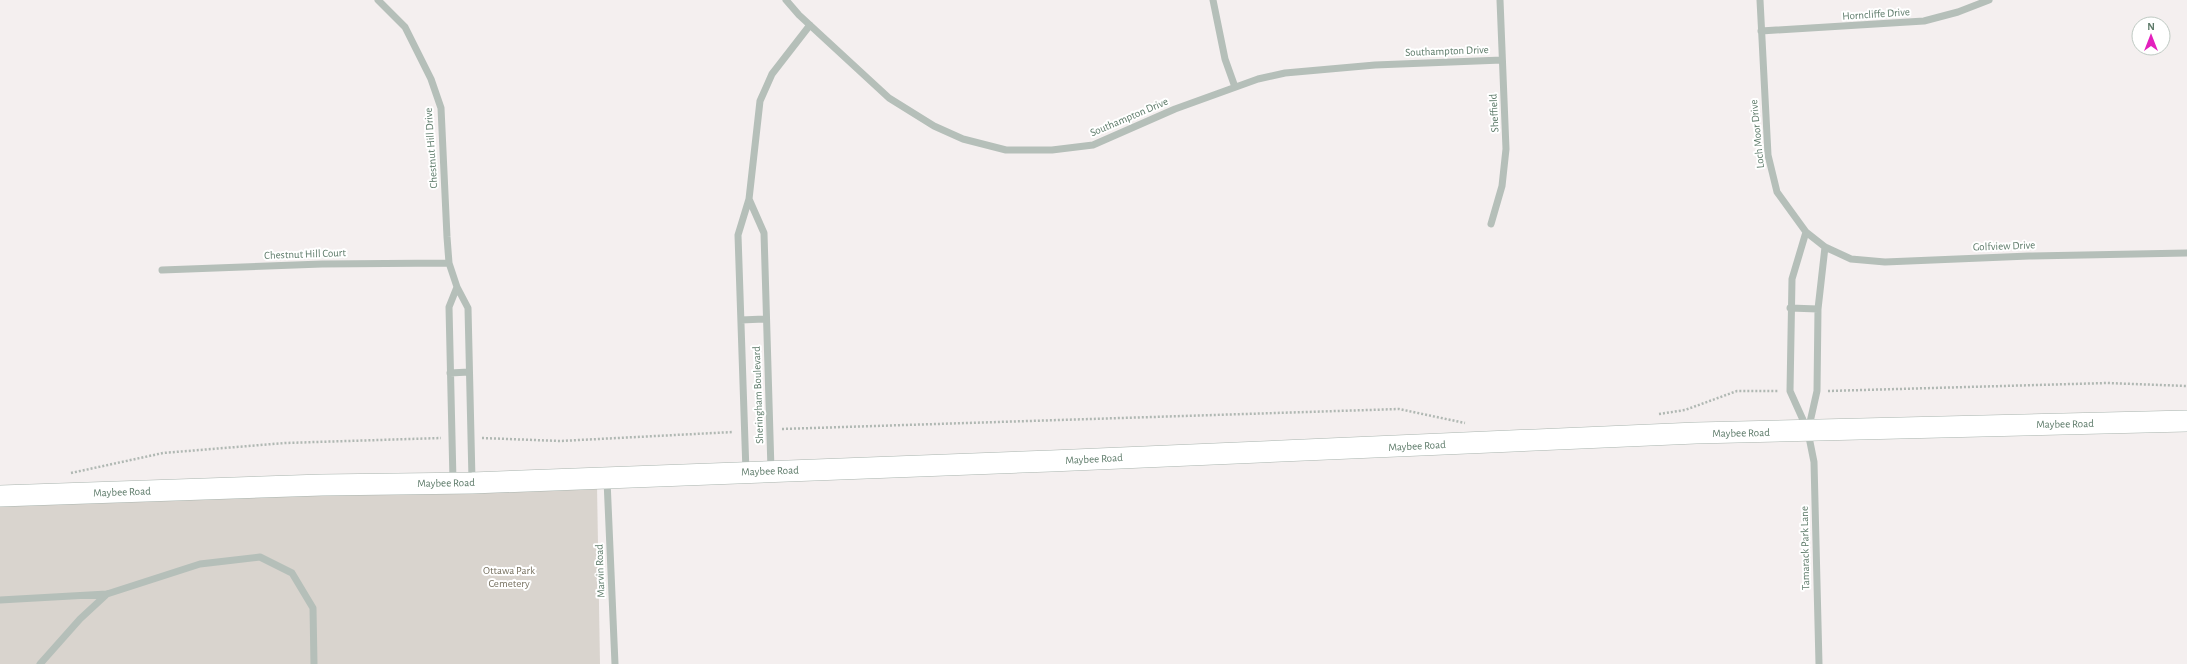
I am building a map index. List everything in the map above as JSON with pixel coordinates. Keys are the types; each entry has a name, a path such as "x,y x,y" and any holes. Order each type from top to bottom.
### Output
{"main road":[{"name":"Maybee Road","path":"0,496 322,485 463,483 771,470 1262,453 1696,433 2187,421"}],"street":[{"name":"Chestnut Hill Drive","path":"378,0 405,27 431,79 441,108 449,263 457,287 468,308 471,438 463,483"},
{"name":"Southampton Drive","path":"786,0 810,25 889,98 934,126 963,139 1006,150 1052,150 1093,145 1176,109 1258,79 1285,73 1375,65 1502,60"},
{"path":"1213,0 1223,52 1235,87"},
{"name":"Sheffield","path":"1491,224 1502,186 1506,149 1500,0"},
{"name":"Loch Moor Drive","path":"1760,0 1768,155 1776,192 1806,232 1825,246"},
{"name":"Horncliffe Drive","path":"1761,31 1924,21 1958,12 1988,0"},
{"name":"Sheringham Boulevard","path":"746,472 738,235 749,199 760,101 772,74 810,25"},
{"name":"Sheringham Boulevard","path":"749,199 764,233 771,470"},
{"path":"1806,232 1792,279 1790,308 1790,391 1808,431"},
{"path":"1808,431 1817,391 1818,309 1825,246"},
{"name":"Golfview Drive","path":"1825,246 1851,259 1885,262 2029,256 2187,253"},
{"name":"Chestnut Hill Court","path":"162,270 322,264 449,263"},
{"path":"457,287 449,307 452,438 463,483"},
{"path":"1790,308 1818,309"},
{"path":"741,320 766,319"},
{"path":"450,372 469,372"},
{"name":"Tamarack Park Lane","path":"1808,431 1814,462 1819,664"},
{"name":"Marvin Road","path":"607,477 615,664"},
{"path":"0,600 107,594 200,564 260,557 292,573 313,608 314,664"},
{"path":"40,664 80,619 107,594"}],"path":[{"path":"1817,391 2107,384 2187,386"},
{"path":"1654,415 1685,410 1737,392 1790,391"},
{"path":"770,429 1399,409 1472,424"},
{"path":"471,438 560,441 744,431"},
{"path":"67,474 163,453 285,443 452,438"}],"green space":[{"name":"Ottawa Park Cemetery","path":"597,485 600,664 0,664 0,505"}]}
